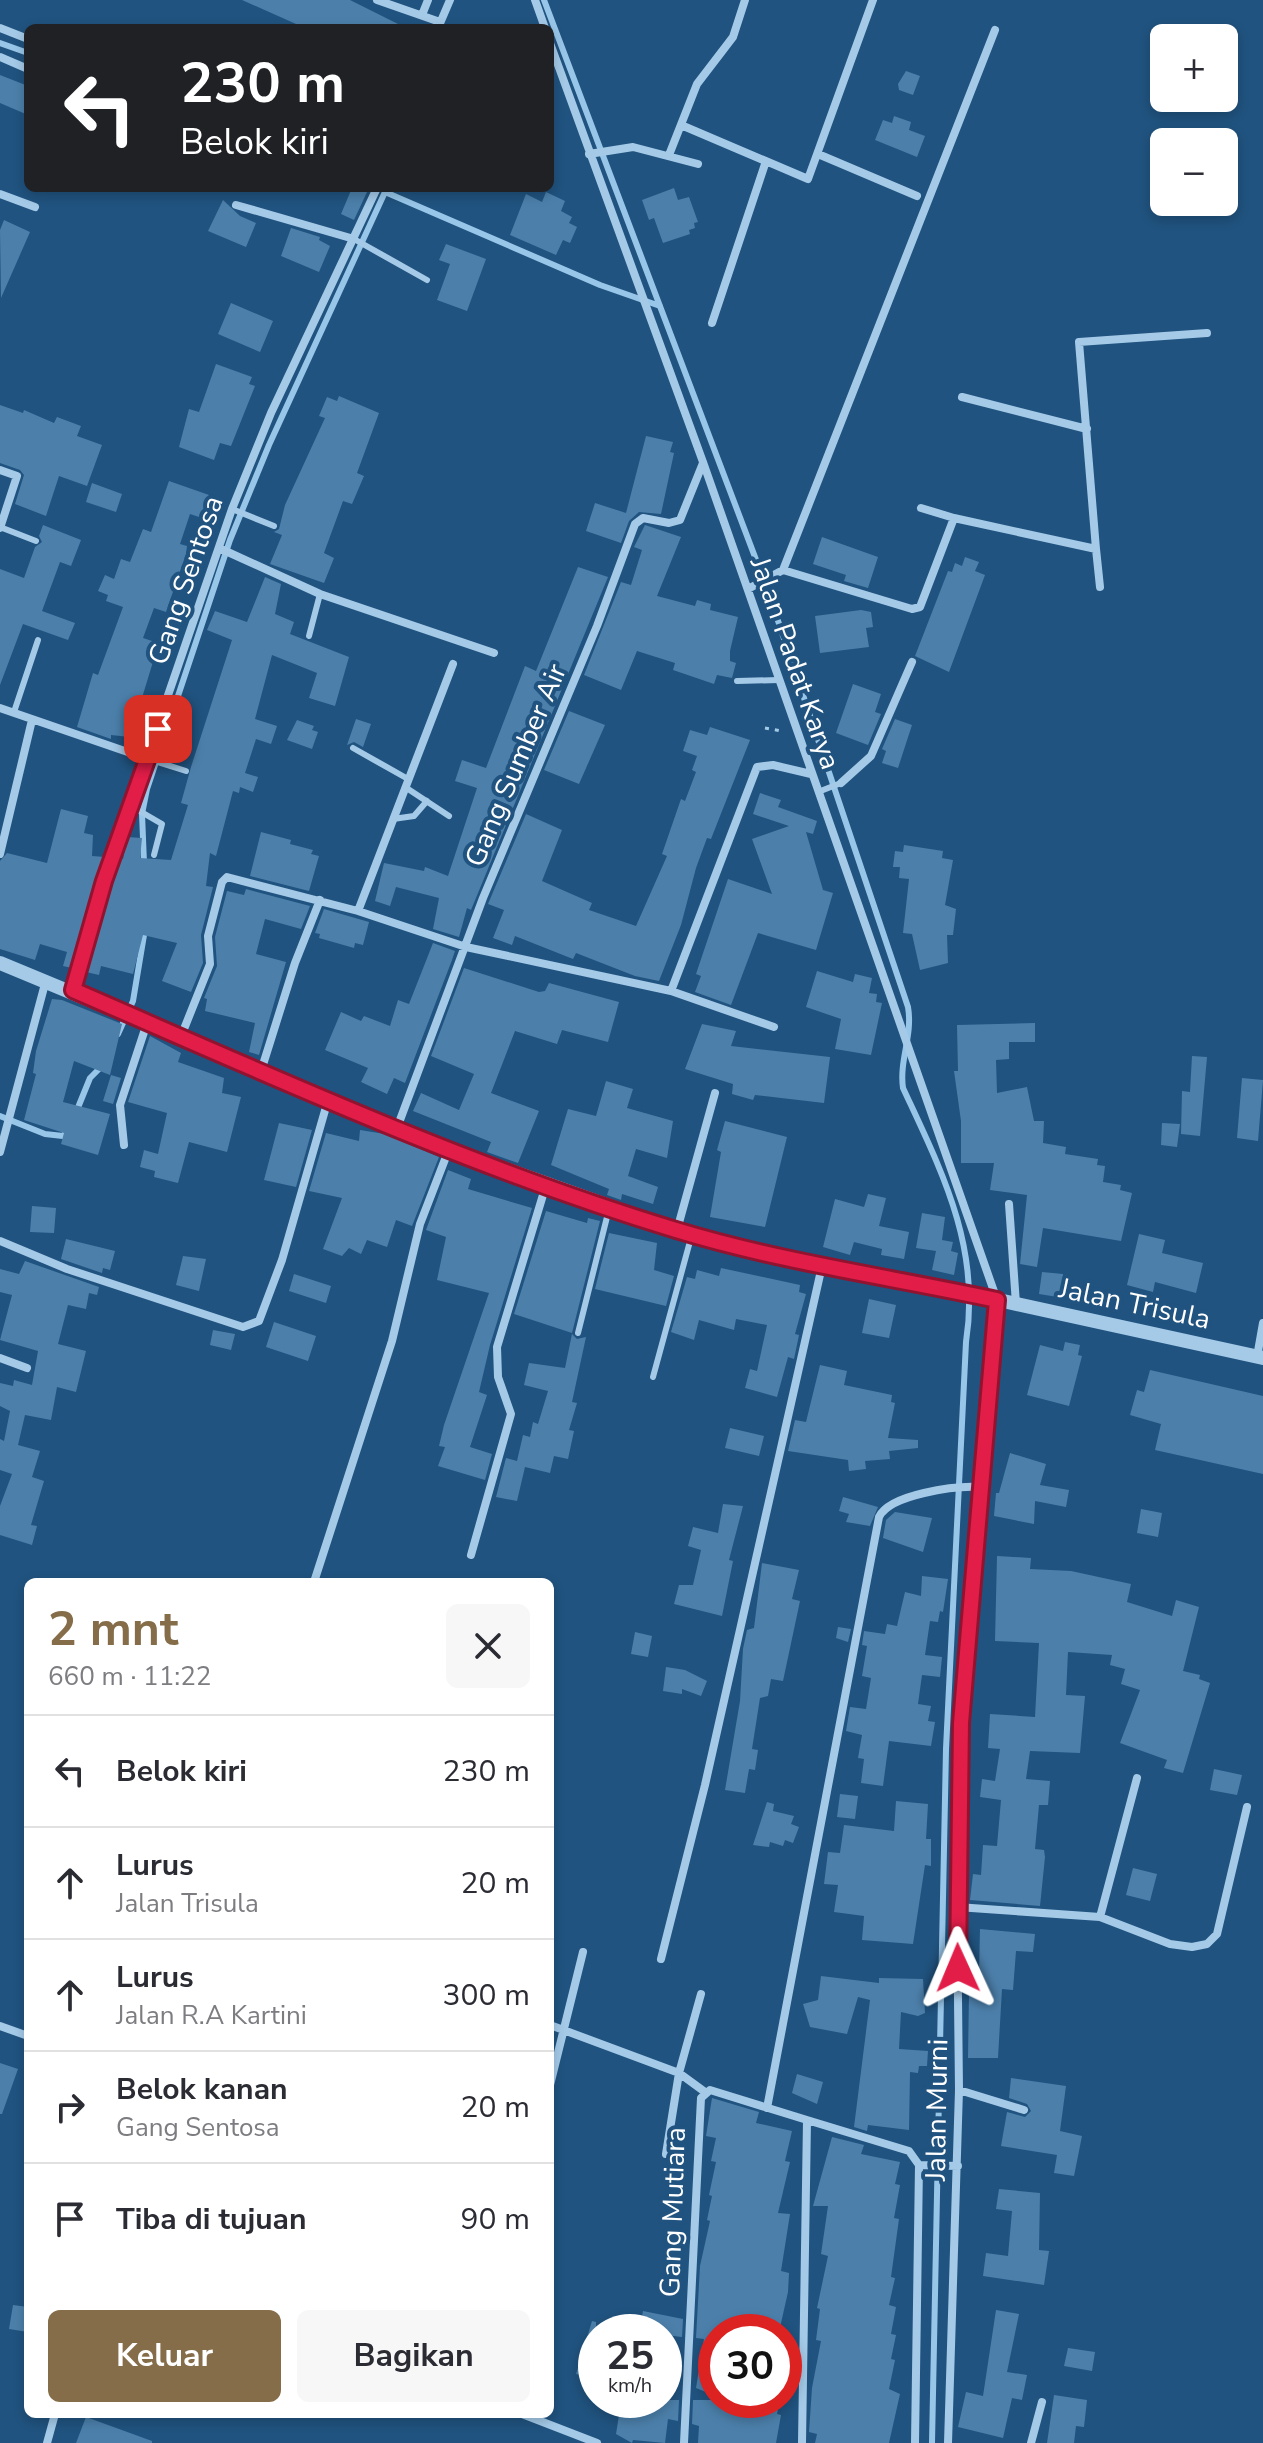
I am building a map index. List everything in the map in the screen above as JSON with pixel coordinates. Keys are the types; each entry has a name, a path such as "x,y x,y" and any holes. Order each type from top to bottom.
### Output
{"street":[{"path":"377,0 422,15 437,24"},
{"path":"422,15 428,0"},
{"path":"439,24 450,0"},
{"path":"535,0 544,24"},
{"path":"669,155 697,84 733,37 745,0"},
{"path":"681,125 808,179 873,0"},
{"path":"0,28 24,37"},
{"path":"752,587 783,570 995,30"},
{"path":"554,53 593,154 633,147 698,164"},
{"path":"0,57 24,67"},
{"name":"Jalan Padat Karya","path":"593,154 647,312 752,587 811,774 820,791 997,1300"},
{"path":"818,154 917,196"},
{"path":"712,323 766,161"},
{"name":"Gang Sentosa","path":"73,990 131,806 224,550 232,509 271,413 356,240 375,192"},
{"path":"0,194 35,207"},
{"path":"236,205 356,240"},
{"path":"1100,587 1079,342 1207,333"},
{"path":"962,397 1087,429"},
{"name":"Gang Sumber Air","path":"397,1128 507,840 597,626 635,524 643,518 669,523 680,520 703,462"},
{"path":"0,470 17,476 0,527"},
{"path":"921,508 1096,549"},
{"path":"783,570 912,609 920,607 954,518"},
{"path":"224,550 320,594 494,653"},
{"path":"841,783 871,756 912,662"},
{"path":"358,911 453,664"},
{"path":"0,708 148,759"},
{"path":"0,854 32,720"},
{"path":"671,991 757,767 773,765 811,774"},
{"path":"180,1039 210,964 208,936 222,882 235,877 358,911 466,947 671,991 774,1027"},
{"path":"261,1072 295,963 320,900"},
{"path":"0,963 73,990 180,1039 397,1128 609,1209 685,1232 822,1266 705,1785 661,1959"},
{"path":"0,1152 46,980"},
{"path":"124,1145 120,1105 140,1020"},
{"path":"685,1232 715,1093"},
{"path":"0,1241 67,1269 178,1303 243,1327 259,1321 282,1260 328,1100"},
{"path":"315,1578 392,1341 420,1224 449,1149"},
{"path":"471,1555 511,1414 498,1377 497,1347 546,1185"},
{"path":"1009,1204 1016,1304"},
{"name":"Jalan Trisula","path":"822,1266 978,1296 1260,1358"},
{"name":"Jalan Murni","path":"948,2443 958,2166 957,1907 961,1723 978,1487 997,1300"},
{"path":"1260,1358 1263,1323"},
{"path":"0,1358 27,1368"},
{"path":"767,2108 879,1517 883,1508 892,1503 949,1487 978,1487"},
{"path":"1100,1917 1137,1778"},
{"path":"957,1907 1100,1917 1170,1944 1192,1947 1207,1944 1217,1934 1247,1807"},
{"path":"554,2067 583,1952"},
{"path":"666,2154 679,2073 701,1994"},
{"path":"0,2026 24,2035"},
{"path":"554,2027 679,2073 705,2092"},
{"name":"Gang Mutiara","path":"684,2443 698,2118 705,2092 710,2090 909,2151 919,2165"},
{"path":"959,2090 1024,2110"},
{"path":"802,2443 807,2120"},
{"path":"915,2443 919,2165 958,2166"},
{"path":"1031,2443 1042,2402"},
{"path":"47,2443 54,2418"},
{"path":"532,2418 597,2443"}],"lane":[{"path":"356,240 427,280"},
{"path":"232,509 274,526"},
{"path":"0,527 36,541"},
{"path":"309,636 320,594"},
{"path":"14,712 38,640"},
{"path":"737,681 779,680"},
{"path":"353,748 407,783 449,816"},
{"path":"148,759 186,771"},
{"path":"820,791 841,783"},
{"path":"393,819 414,816 427,801"},
{"path":"131,806 162,824 154,855"},
{"path":"578,1333 609,1209"},
{"path":"653,1377 685,1232"}],"building":[{"path":"242,0 350,0 398,24 296,24"},
{"path":"906,71 920,76 913,95 899,90 898,84"},
{"path":"0,75 24,84 24,113 0,103"},
{"path":"894,116 911,122 909,130 925,136 917,157 875,140 883,120 892,123"},
{"path":"674,188 678,200 689,197 698,222 694,223 695,228 689,230 690,234 663,243 654,218 649,220 642,200"},
{"path":"350,192 367,192 354,220 341,214"},
{"path":"546,192 565,201 561,211 572,217 569,223 577,227 570,243 563,240 556,255 510,235 526,194 542,202"},
{"path":"223,200 240,216 256,223 246,247 208,231"},
{"path":"4,220 30,232 1,298 0,230"},
{"path":"291,228 320,237 319,240 330,246 319,272 281,256"},
{"path":"446,244 486,259 467,311 437,300 450,264 439,260"},
{"path":"231,303 273,321 260,352 218,334"},
{"path":"216,364 252,377 249,384 255,386 231,446 220,443 214,460 179,447 189,409 199,412"},
{"path":"339,396 379,413 357,473 364,476 352,504 343,501 324,553 334,558 324,583 270,564 282,535 274,532 279,529 285,505 325,418 319,416 327,397 337,401"},
{"path":"0,405 23,413 24,410 54,423 57,417 81,426 77,436 102,445 87,486 59,476 46,516 15,504 24,475 20,470 0,463"},
{"path":"646,436 673,442 670,452 674,453 661,514 639,512 629,521 621,543 586,531 595,503 626,513"},
{"path":"169,481 209,495 202,518 190,514 180,544 187,546 186,554 166,612 154,608 143,638 155,642 152,651 156,652 130,737 111,735 111,739 77,727 93,673 98,675 123,607 106,601 108,595 98,591 105,575 114,579 121,559 130,562 143,529 151,532"},
{"path":"92,483 122,494 116,512 86,502"},
{"path":"43,525 81,540 71,566 60,562 42,611 75,623 68,640 23,624 0,685 0,569 24,578 35,547 42,542 39,536"},
{"path":"645,525 681,537 657,596 695,606 697,600 711,604 710,610 738,617 730,651 730,661 736,663 732,678 717,675 714,684 673,670 675,663 637,651 621,690 584,675 621,582 631,585 642,550 634,547"},
{"path":"822,537 878,557 868,588 844,581 846,575 813,564"},
{"path":"965,557 979,562 975,571 985,575 949,672 915,656 948,571 952,572 955,563 962,566"},
{"path":"578,567 608,577 471,910 467,908 459,937 433,929 439,898 396,887 390,906 375,901 384,863 424,871 425,867 448,876 477,788 455,781 462,760 486,768 525,666 536,671"},
{"path":"265,577 281,584 275,614 294,622 290,634 349,657 335,706 309,698 317,673 272,655 255,719 277,726 271,744 256,739 245,773 258,777 253,792 240,787 239,793 233,791 216,856 210,853 206,886 213,887 201,935 203,963 191,992 162,981 177,943 143,935 133,974 101,966 99,975 86,972 119,858 123,859 127,837 142,838 140,858 171,860 188,805 181,803 232,640 207,630 215,611 247,622"},
{"path":"861,610 871,612 873,627 866,628 869,647 820,653 815,616"},
{"path":"853,684 881,694 875,712 881,714 868,745 836,733"},
{"path":"569,711 605,725 579,784 544,770"},
{"path":"356,719 371,724 363,747 354,742 347,745"},
{"path":"895,719 912,725 898,768 882,763 886,751 882,749"},
{"path":"297,720 314,726 312,730 318,732 312,749 287,740"},
{"path":"710,727 750,740 711,839 707,838 681,925 659,981 635,976 576,953 573,959 515,936 512,945 493,938 504,910 488,904 526,814 562,830 542,881 592,903 589,910 636,926 667,856 662,854 681,799 685,801 696,772 692,770 697,756 683,751 690,730 707,735"},
{"path":"760,793 781,800 778,807 817,821 813,834 806,832 823,890 833,893 816,950 758,933 731,1005 695,992 701,976 696,974 728,879 772,894 752,839 789,826 753,814"},
{"path":"61,809 88,816 84,833 93,835 92,856 105,857 72,968 63,966 67,952 40,944 35,960 0,949 0,861 7,853 47,863"},
{"path":"261,832 291,840 290,844 313,850 311,854 319,856 309,891 250,876"},
{"path":"904,845 943,851 942,858 953,860 945,905 956,909 953,935 947,935 948,963 920,970 912,934 903,933 909,879 899,878 900,867 893,867 895,851 903,852"},
{"path":"246,889 310,906 301,929 265,919 256,954 286,962 259,1055 249,1052 255,1023 205,1011 207,999 204,998 217,966 215,937 227,891 244,895"},
{"path":"324,909 369,922 363,945 355,943 354,948 319,938 320,934 315,933"},
{"path":"433,943 455,951 405,1083 394,1078 387,1094 361,1082 368,1068 325,1050 341,1012 361,1021 364,1016 390,1026 398,1000 409,1004"},
{"path":"464,968 539,992 545,991 549,983 619,1002 608,1042 562,1030 557,1044 515,1031 491,1093 539,1111 518,1163 487,1152 491,1142 413,1111 421,1093 459,1110 474,1074 431,1056"},
{"path":"817,971 853,982 855,974 872,978 869,993 877,994 876,1002 882,1003 871,1055 835,1049 841,1019 806,1007"},
{"path":"52,999 62,1000 122,1024 110,1075 74,1061 63,1102 110,1114 98,1155 61,1144 64,1133 24,1120 36,1074 33,1073 36,1051"},
{"path":"1035,1023 1035,1042 1009,1042 1009,1059 996,1060 997,1093 1027,1087 1034,1121 1044,1121 1043,1143 1066,1147 1065,1154 1098,1159 1097,1165 1105,1166 1103,1182 1121,1185 1120,1190 1132,1193 1121,1241 1043,1228 1037,1267 1020,1264 1027,1195 990,1190 994,1163 961,1163 961,1121 954,1071 958,1071 957,1025"},
{"path":"702,1024 736,1031 731,1046 830,1057 824,1103 755,1095 753,1100 732,1094 733,1084 685,1069"},
{"path":"150,1036 181,1053 178,1062 224,1078 222,1093 241,1097 227,1152 189,1142 178,1183 154,1177 155,1171 140,1167 144,1150 158,1154 167,1113 128,1102"},
{"path":"1192,1056 1207,1057 1200,1136 1181,1134 1182,1091 1190,1092"},
{"path":"111,1075 121,1078 113,1104 103,1101"},
{"path":"1242,1078 1263,1080 1258,1141 1237,1138"},
{"path":"606,1081 633,1089 627,1108 673,1121 667,1158 636,1149 628,1176 658,1187 653,1204 622,1194 621,1200 607,1195 609,1189 551,1165 568,1109 596,1116"},
{"path":"725,1121 787,1137 765,1227 710,1217 721,1152 717,1150"},
{"path":"279,1123 312,1130 296,1187 264,1180"},
{"path":"1162,1123 1180,1124 1177,1147 1161,1145"},
{"path":"360,1130 385,1134 439,1157 412,1226 396,1220 387,1247 367,1240 361,1254 349,1248 342,1256 323,1249 342,1198 309,1191 326,1133 359,1141"},
{"path":"448,1170 471,1179 468,1189 532,1208 490,1345 479,1392 487,1395 470,1447 492,1454 485,1480 438,1466 445,1447 439,1446 444,1425 489,1293 437,1280 446,1237 426,1230"},
{"path":"868,1194 886,1198 879,1226 909,1232 904,1259 881,1255 882,1249 854,1242 850,1255 823,1247 835,1199 864,1207"},
{"path":"32,1206 56,1208 54,1233 30,1232"},
{"path":"546,1211 587,1223 588,1218 600,1221 572,1333 514,1314"},
{"path":"922,1213 945,1217 942,1240 953,1242 951,1251 958,1253 954,1275 932,1270 936,1251 916,1248"},
{"path":"609,1233 657,1243 654,1270 674,1276 666,1306 595,1289"},
{"path":"1139,1234 1165,1240 1162,1253 1203,1263 1196,1293 1155,1282 1153,1292 1127,1285"},
{"path":"66,1239 115,1251 110,1270 103,1268 102,1273 61,1259"},
{"path":"183,1256 206,1259 199,1291 176,1285"},
{"path":"25,1261 99,1287 97,1295 89,1293 86,1309 68,1305 58,1344 86,1351 76,1392 57,1387 51,1420 25,1415 18,1445 40,1451 32,1477 44,1481 31,1525 37,1526 32,1545 0,1535 0,1506 12,1474 0,1470 0,1439 4,1441 10,1411 0,1406 0,1383 13,1386 14,1380 32,1385 38,1351 0,1340 12,1295 0,1292 0,1269 19,1274"},
{"path":"721,1268 800,1285 799,1292 806,1294 795,1334 799,1335 794,1359 788,1357 777,1397 745,1388 750,1369 757,1371 767,1325 736,1319 734,1330 699,1320 694,1340 671,1332 687,1277 695,1279 697,1270 719,1276"},
{"path":"1042,1272 1063,1274 1064,1298 1039,1294"},
{"path":"294,1274 331,1286 326,1303 289,1291"},
{"path":"869,1299 896,1305 889,1338 862,1333"},
{"path":"274,1322 316,1336 308,1361 266,1347"},
{"path":"213,1330 235,1334 231,1350 210,1345"},
{"path":"572,1334 577,1339 586,1337 572,1402 577,1403 569,1430 574,1431 568,1459 554,1456 550,1473 525,1467 517,1501 496,1497 506,1458 517,1461 523,1435 530,1437 533,1422 538,1424 548,1391 524,1385 529,1363 565,1368"},
{"path":"1065,1342 1080,1345 1078,1355 1082,1356 1069,1406 1027,1395 1040,1345 1063,1351"},
{"path":"820,1365 847,1371 844,1385 892,1395 891,1402 895,1403 888,1438 918,1440 918,1448 889,1451 890,1459 865,1461 866,1469 849,1471 848,1460 788,1451 795,1420 806,1422"},
{"path":"1150,1370 1263,1396 1263,1474 1155,1450 1161,1424 1130,1415 1137,1390 1144,1392"},
{"path":"730,1428 764,1436 759,1456 725,1448"},
{"path":"1010,1453 1046,1464 1040,1485 1069,1490 1066,1507 1035,1501 1034,1524 994,1516 996,1493 999,1493"},
{"path":"843,1497 878,1507 870,1526 846,1522 849,1514 839,1511"},
{"path":"723,1504 743,1506 729,1560 733,1561 722,1616 674,1604 679,1585 693,1585 701,1550 688,1546 693,1527 718,1533"},
{"path":"1141,1509 1162,1513 1158,1537 1137,1533"},
{"path":"895,1512 932,1518 923,1552 883,1538 886,1520"},
{"path":"997,1556 1031,1558 1030,1569 1071,1571 1131,1584 1127,1602 1172,1616 1176,1600 1199,1607 1183,1671 1200,1675 1199,1679 1210,1683 1183,1773 1164,1768 1167,1760 1120,1743 1140,1690 1121,1684 1125,1669 1110,1665 1112,1655 1068,1652 1066,1695 1085,1696 1080,1753 1030,1751 1026,1779 1050,1781 1048,1805 1039,1805 1035,1849 1044,1850 1045,1857 1040,1906 970,1900 973,1874 981,1875 983,1845 997,1846 1001,1800 980,1797 982,1779 995,1781 1000,1749 988,1748 990,1714 1035,1717 1039,1643 995,1641"},
{"path":"762,1563 799,1570 792,1599 800,1601 783,1681 771,1679 768,1696 760,1698 752,1749 758,1750 755,1770 749,1769 745,1793 725,1790 740,1701 743,1649 747,1630 754,1628"},
{"path":"922,1576 948,1579 943,1612 940,1611 938,1622 930,1621 925,1655 942,1657 940,1677 922,1675 918,1704 931,1706 928,1721 935,1722 931,1746 889,1741 883,1786 861,1783 864,1759 858,1758 862,1735 846,1731 850,1707 866,1709 871,1678 862,1676 867,1646 862,1645 864,1631 885,1634 887,1624 897,1626 905,1592 921,1596"},
{"path":"838,1627 851,1629 848,1642 836,1638"},
{"path":"635,1632 652,1636 648,1657 631,1654"},
{"path":"666,1667 685,1670 707,1681 701,1696 682,1689 682,1694 663,1691"},
{"path":"1214,1769 1242,1775 1237,1795 1210,1790"},
{"path":"840,1794 858,1796 855,1819 837,1817"},
{"path":"896,1801 928,1804 926,1839 931,1839 931,1866 925,1865 913,1944 862,1940 864,1916 834,1912 838,1885 824,1884 828,1852 840,1853 844,1825 894,1831"},
{"path":"767,1802 774,1804 773,1811 794,1816 791,1824 799,1827 793,1843 785,1840 783,1846 770,1842 769,1847 753,1845"},
{"path":"1133,1868 1157,1874 1150,1901 1126,1895"},
{"path":"980,1929 1035,1934 1033,1952 1016,1951 1013,1990 1002,1989 998,2058 968,2058 969,1993 973,1972 979,1973"},
{"path":"821,1976 879,1983 879,1978 923,1979 925,2013 918,2016 901,2012 899,2049 928,2051 927,2066 919,2066 918,2073 910,2072 909,2130 868,2125 867,2131 854,2127 870,2000 858,1997 847,2034 810,2027 803,2004 818,2000"},
{"path":"0,2063 18,2069 2,2114 0,2114"},
{"path":"797,2074 823,2082 817,2104 792,2093"},
{"path":"1011,2078 1066,2086 1060,2131 1082,2136 1074,2176 1054,2173 1057,2155 1001,2146 1007,2112 1025,2117 1031,2111 1027,2104 1009,2098"},
{"path":"712,2098 759,2112 756,2123 792,2131 785,2161 790,2162 778,2213 790,2214 781,2271 789,2273 783,2314 698,2314 698,2338 696,2338 700,2266 710,2221 707,2220 712,2196 709,2195 716,2162 711,2161 716,2138 706,2136"},
{"path":"832,2137 864,2145 861,2154 900,2162 895,2184 900,2185 894,2218 899,2219 891,2277 895,2278 889,2305 896,2307 891,2334 896,2335 891,2359 895,2360 889,2389 900,2394 889,2443 815,2443 817,2434 809,2432 812,2388 821,2341 816,2340 820,2309 817,2308 828,2256 821,2254 828,2206 813,2206"},
{"path":"999,2189 1040,2193 1039,2250 1049,2251 1044,2285 983,2276 986,2253 1008,2256 1012,2211 996,2209"},
{"path":"13,2305 24,2306 24,2331 9,2329"},
{"path":"996,2310 1019,2314 1007,2372 1027,2375 1022,2400 1012,2398 1003,2438 958,2427 966,2392 983,2396"},
{"path":"1068,2348 1095,2352 1092,2371 1064,2366"},
{"path":"1054,2395 1087,2400 1084,2427 1076,2426 1074,2443 1047,2443"},
{"path":"693,2400 698,2400 698,2418 780,2418 776,2443 698,2443 699,2426 692,2424"},
{"path":"86,2418 152,2441 152,2443 76,2443"},
{"path":"619,2418 678,2418 678,2421 668,2419 665,2443 633,2440 632,2443 616,2434"}],"waterway":[{"path":"544,0 553,24"},
{"path":"554,26 769,594 908,1007 903,1088 944,1180 963,1242 969,1307 946,1749 932,2443"},
{"path":"0,43 24,52"},
{"path":"144,863 142,814 147,789 230,540 269,445 385,192 600,285 660,306"},
{"path":"118,1034 133,1001 145,929"},
{"path":"77,1110 90,1078 103,1065"},
{"path":"0,1116 45,1134 63,1136 67,1131"}],"route":[{"path":"158,729 104,881 73,990 180,1039 449,1149 609,1209 781,1258 997,1300 978,1487 961,1723 958,1968"}]}
